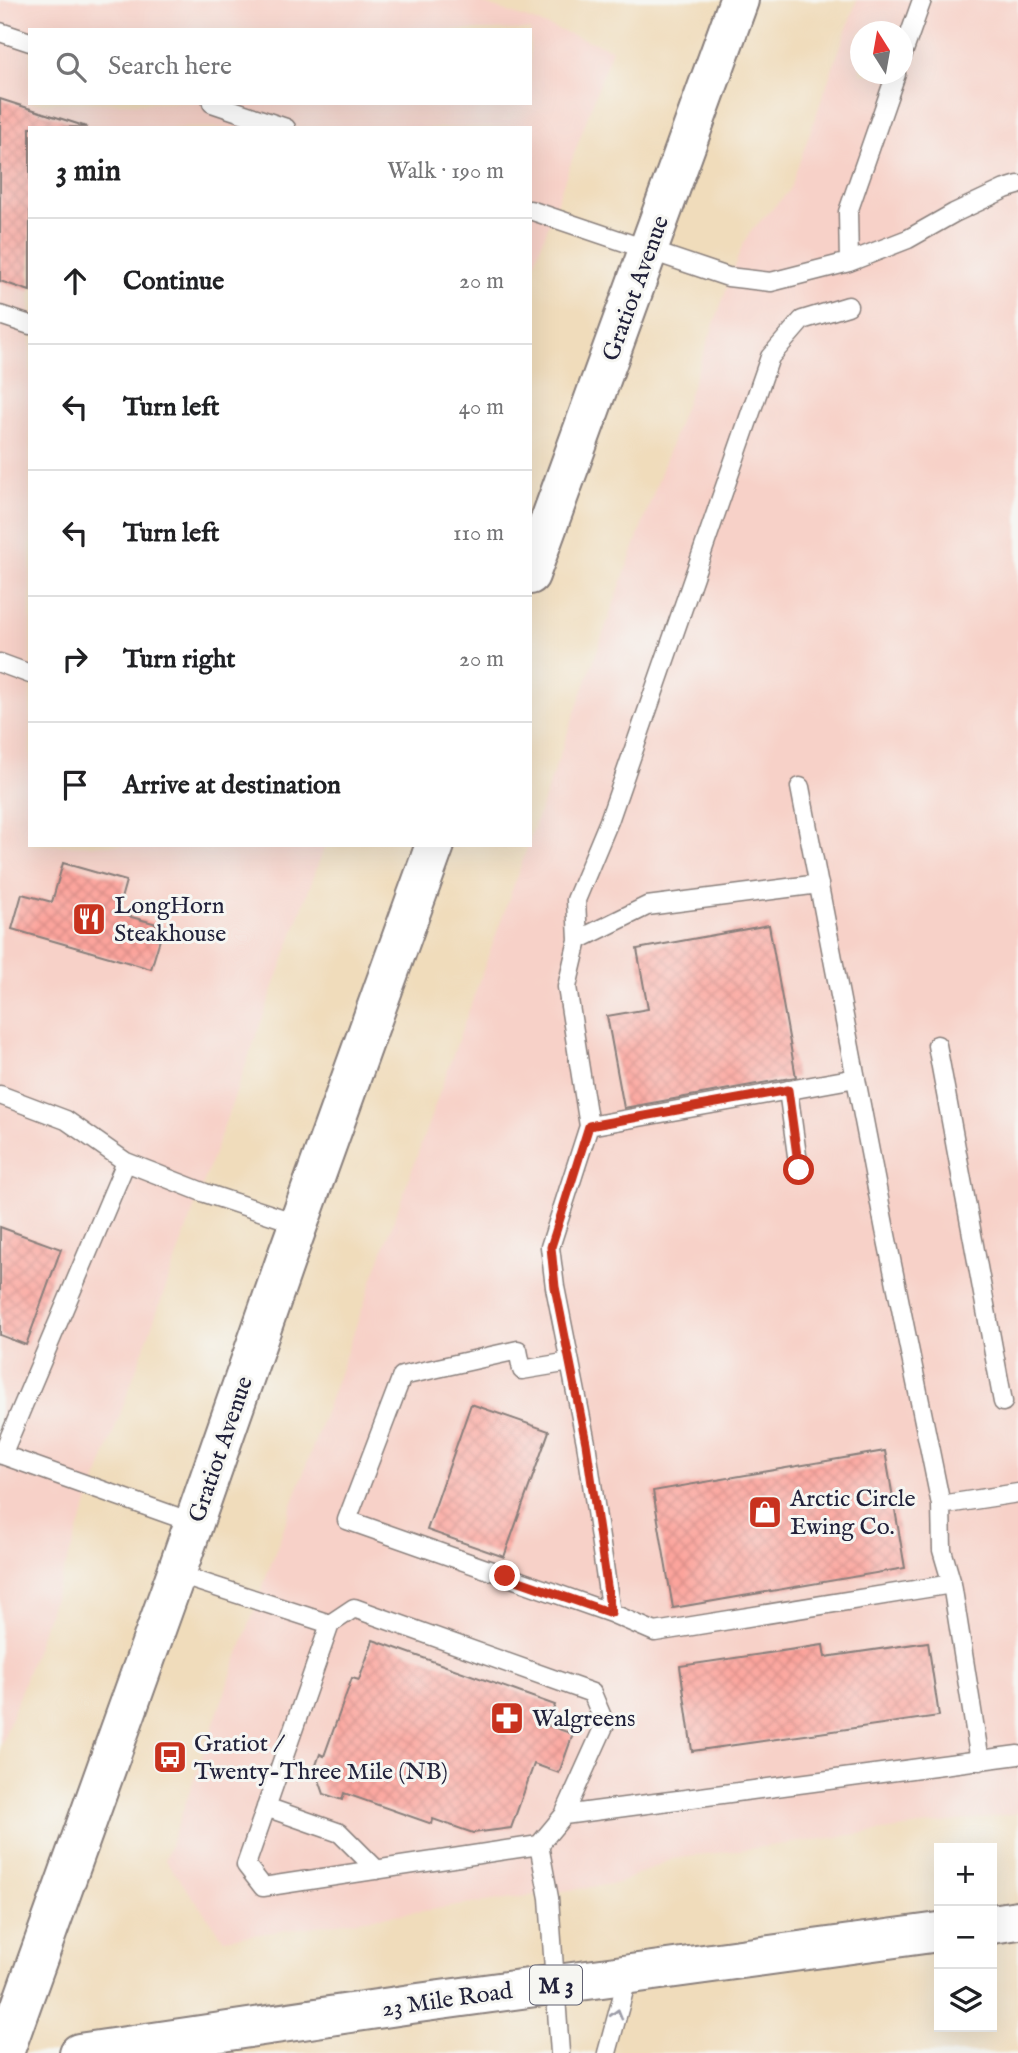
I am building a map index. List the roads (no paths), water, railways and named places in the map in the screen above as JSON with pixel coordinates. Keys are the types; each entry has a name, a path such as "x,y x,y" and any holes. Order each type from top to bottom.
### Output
{"main road":[{"name":"Gratiot Avenue","path":"532,570 739,0"},
{"name":"Gratiot Avenue","path":"4,2053 434,847"},
{"path":"997,1923 1018,1920"},
{"name":"23 Mile Road","path":"79,2053 411,2004 934,1933"}],"lane":[{"path":"913,25 922,0"},
{"path":"0,32 28,41"},
{"path":"849,262 848,212 893,84"},
{"path":"218,105 280,126"},
{"path":"532,211 728,277 771,282 849,262 908,239 954,213 1005,189 1018,186"},
{"path":"611,1613 586,1443 555,1287 551,1247 589,1126 567,987 578,940 576,900 609,821 770,357 802,320 848,306"},
{"path":"0,315 28,324"},
{"path":"0,663 28,673"},
{"path":"800,787 941,1505 942,1550 952,1584 980,1761"},
{"path":"578,940 647,906 819,884"},
{"path":"937,1045 1003,1402"},
{"path":"589,1126 856,1078"},
{"path":"788,1090 799,1170"},
{"path":"0,1095 66,1120 125,1163 299,1224"},
{"path":"125,1163 1,1455 194,1523"},
{"path":"570,1362 522,1370 518,1350 402,1376 347,1520 611,1613 655,1632 952,1584"},
{"path":"941,1505 1018,1493"},
{"path":"176,1574 330,1624"},
{"path":"354,1608 592,1693 605,1724 564,1815 539,1845 262,1887 246,1865 330,1624 354,1608"},
{"path":"564,1815 1018,1755"},
{"path":"266,1807 340,1833 377,1870"},
{"path":"539,1845 549,1898 560,2053"},
{"path":"607,2053 628,1976"}],"place":[{"name":"LongHorn Steakhouse","path":"89,919"},
{"name":"Arctic Circle Ewing Co.","path":"765,1512"},
{"name":"Walgreens","path":"507,1718"},
{"name":"Gratiot / Twenty-Three Mile (NB)","path":"170,1757"}]}
